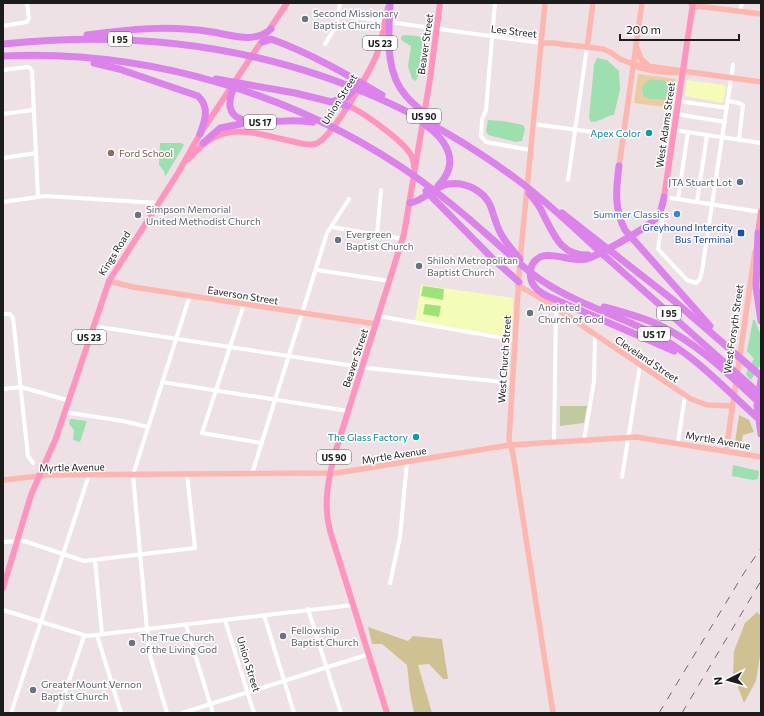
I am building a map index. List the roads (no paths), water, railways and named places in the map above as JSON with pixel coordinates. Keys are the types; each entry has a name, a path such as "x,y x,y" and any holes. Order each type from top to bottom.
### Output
{"highway":[{"path":"389,3 387,22 390,55 394,76 405,95 418,108 444,142 449,159 446,176 430,193"},
{"path":"47,40 151,28 192,29 251,38 263,34 271,29"},
{"name":"I 95","path":"3,44 47,40 105,38 149,40 241,53 265,59 351,87 367,90 416,118 430,123"},
{"path":"263,42 271,39 299,50 360,79 367,90 416,118"},
{"name":"I 95","path":"3,56 67,57 132,64 235,85"},
{"path":"67,57 119,69 196,95 203,103 206,112 200,134"},
{"path":"330,101 340,101 346,98 360,79"},
{"path":"235,85 346,135 401,168 411,172 509,250"},
{"path":"235,85 330,101 348,106"},
{"name":"US 17","path":"235,85 230,100 232,111 240,119 257,122 297,120 321,123"},
{"path":"203,143 215,131 223,126 257,122"},
{"path":"430,123 472,148 522,183 534,195 555,239 563,248 580,255 593,255 604,251"},
{"path":"619,166 616,201 620,218 625,230 633,241 727,346"},
{"path":"411,172 443,208 518,283"},
{"path":"410,203 418,200 441,186 452,184 461,184 477,191 489,203 500,233 509,250"},
{"name":"I 95","path":"534,195 592,240 614,264 761,395"},
{"path":"664,197 660,212 653,221 592,257 582,260 552,255 541,257 532,265 530,275 531,282 537,290 547,296 672,349 721,385"},
{"path":"758,233 756,287 761,322"},
{"path":"592,240 620,257 761,376"},
{"name":"I 95","path":"509,250 533,274 557,290 576,299 632,315 659,325 690,343 761,404"},
{"name":"US 17","path":"576,299 649,331 668,342 692,358 761,421"},
{"path":"761,380 757,406 761,434"}],"main road":[{"name":"Kings Road","path":"3,588 4,581 19,540 28,505 54,443 67,400 108,281 178,172 200,134 235,85 288,3"},
{"name":"Beaver Street","path":"387,713 328,521 326,500 329,473 403,239 410,203 411,172 437,29 440,3"},
{"name":"West Adams Street","path":"664,197 692,3"},
{"name":"Union Street","path":"178,172 203,143 217,135 236,131 308,144 316,144 326,138 348,106 360,79 377,53 387,22"},
{"path":"348,106 366,116 406,149 413,159 411,172"},
{"name":"West Forsyth Street","path":"758,233 761,211"}],"street":[{"path":"3,26 28,21 27,3"},
{"path":"325,44 336,26 340,3"},
{"path":"495,3 486,110 480,134 482,139 486,142 530,150"},
{"name":"West Church Street","path":"545,3 518,283 509,423 510,445 517,475 553,713"},
{"path":"568,180 593,3"},
{"path":"619,166 642,3"},
{"path":"692,3 740,12 761,14"},
{"path":"740,12 742,3"},
{"name":"Lee Street","path":"338,15 492,37 587,47 605,50 619,59 637,67 678,73 683,71"},
{"path":"636,43 639,56 647,64"},
{"name":"Lee Street","path":"633,64 647,64 683,71 761,82"},
{"path":"712,204 733,65"},
{"path":"3,70 30,68 33,74 33,110 38,197"},
{"path":"678,101 727,108"},
{"path":"728,101 743,105 738,139"},
{"path":"3,114 33,110"},
{"path":"676,114 724,122"},
{"path":"533,124 623,136"},
{"path":"674,130 761,143"},
{"path":"678,199 688,132"},
{"path":"697,202 707,135"},
{"path":"3,158 36,153"},
{"path":"377,235 381,190"},
{"path":"3,202 38,197 158,203"},
{"path":"664,197 761,211"},
{"name":"West Adams Street","path":"664,197 664,212 658,249 686,280 696,283 702,274 712,204"},
{"path":"252,474 328,233 349,199"},
{"path":"332,227 403,239"},
{"name":"West Forsyth Street","path":"726,451 758,233"},
{"path":"317,270 390,281"},
{"name":"Eaverson Street","path":"108,281 133,287 376,324"},
{"name":"Cleveland Street","path":"518,283 640,364 685,396 707,405 732,406"},
{"path":"167,713 149,652 133,475 190,295"},
{"path":"244,304 202,433 262,442"},
{"path":"554,442 556,308"},
{"path":"3,314 10,314 13,318 28,456 33,462"},
{"path":"378,316 514,340"},
{"path":"93,326 362,367 512,383"},
{"path":"584,440 594,381 595,335"},
{"path":"622,477 640,364"},
{"path":"162,382 348,411"},
{"path":"3,389 20,387 67,400"},
{"path":"678,442 685,396"},
{"path":"64,412 123,421 148,427"},
{"name":"Myrtle Avenue","path":"3,480 39,476 329,473 510,445 629,437 678,442 761,457"},
{"path":"390,583 400,537 407,462"},
{"path":"3,542 19,540 84,561 141,556 194,548 187,474"},
{"path":"11,713 89,475"},
{"path":"95,561 102,634"},
{"path":"3,610 84,636 353,605"},
{"path":"308,609 341,713"},
{"path":"264,615 294,713"},
{"name":"Union Street","path":"225,620 254,713"},
{"path":"186,625 214,713"},
{"path":"96,635 121,713"},
{"path":"58,713 84,636"},
{"path":"182,713 369,654"}],"railway":[{"path":"659,713 744,573 761,548"},
{"path":"682,713 761,581"}],"place":[{"name":"Second Missionary Baptist Church","path":"305,19"},
{"name":"Apex Color","path":"649,133"},
{"name":"Ford School","path":"111,153"},
{"name":"JTA Stuart Lot","path":"740,182"},
{"name":"Summer Classics","path":"677,214"},
{"name":"Simpson Memorial United Methodist Church","path":"138,215"},
{"name":"Greyhound Intercity Bus Terminal","path":"741,233"},
{"name":"Evergreen Baptist Church","path":"338,240"},
{"name":"Shiloh Metropolitan Baptist Church","path":"419,266"},
{"name":"Anointed Church of God","path":"530,313"},
{"name":"The Glass Factory","path":"416,437"},
{"name":"Fellowship Baptist Church","path":"283,636"},
{"name":"The True Church of the Living God","path":"132,643"},
{"name":"GreaterMount Vernon Baptist Church","path":"33,690"}]}
